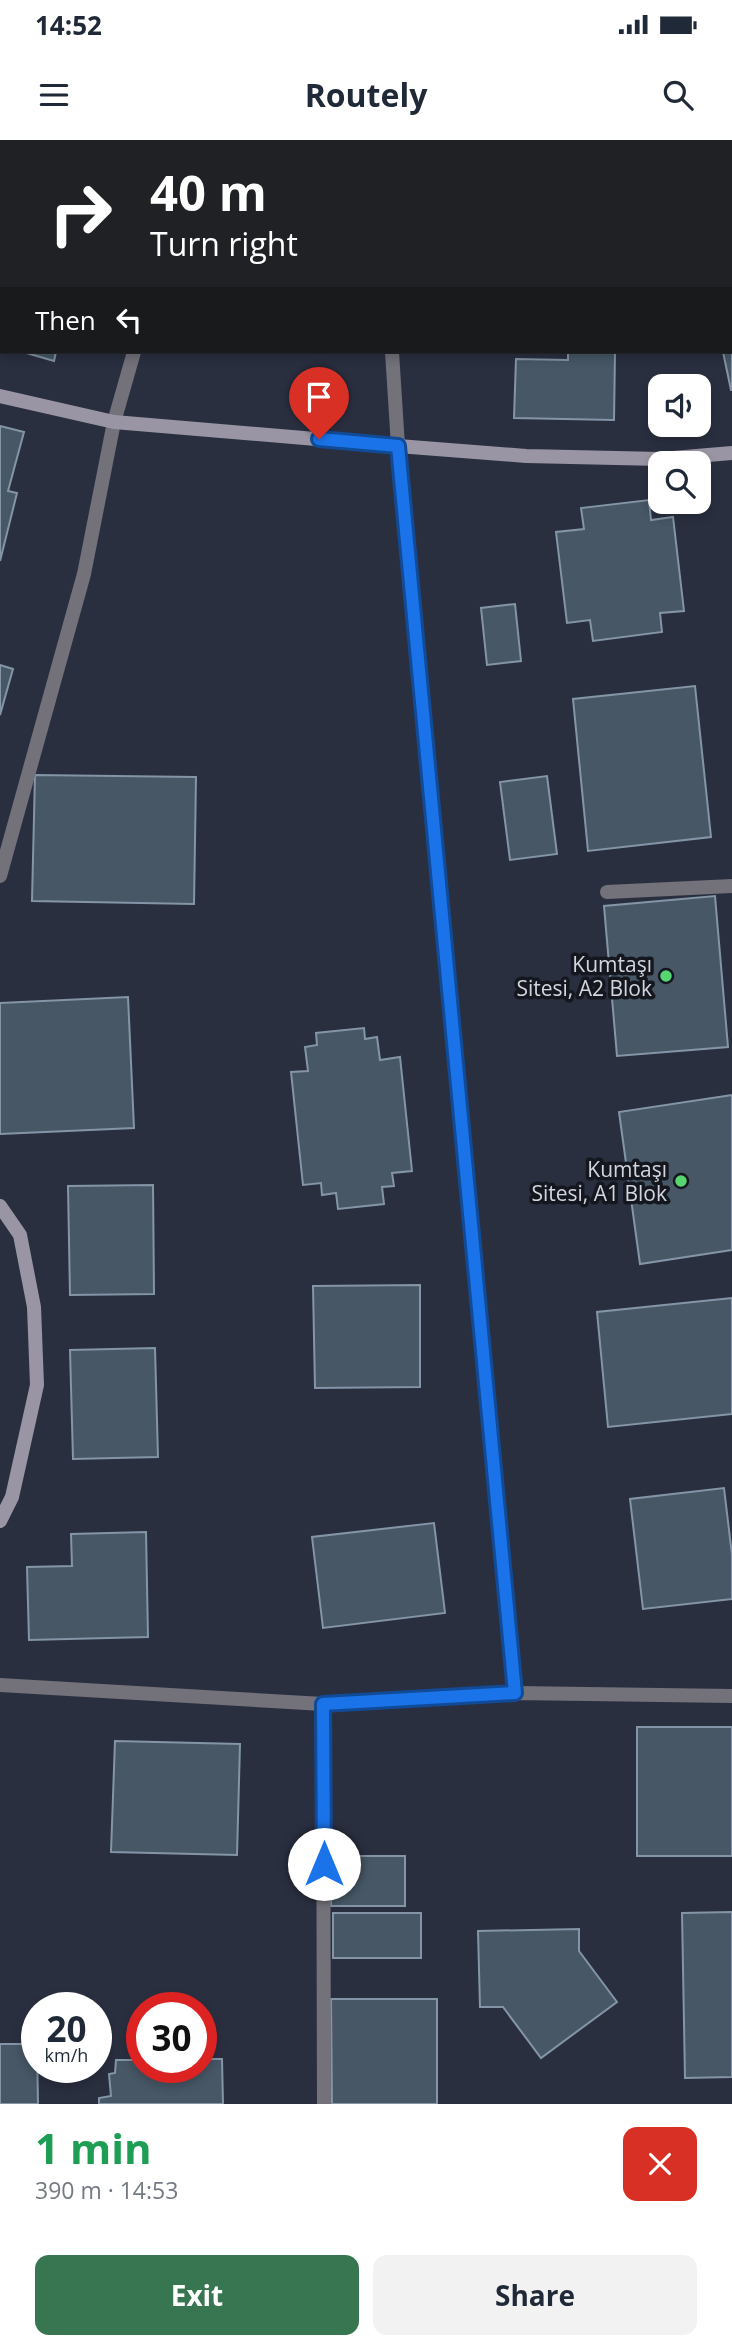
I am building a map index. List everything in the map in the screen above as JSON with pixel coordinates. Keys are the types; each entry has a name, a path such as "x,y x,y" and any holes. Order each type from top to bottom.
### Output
{"street":[{"path":"0,876 84,574 114,422 133,354"},
{"path":"392,354 398,446 515,1693"},
{"path":"0,396 114,422 526,456 661,459 732,453"},
{"path":"607,892 732,886"},
{"path":"0,1206 20,1235 34,1307 37,1385 12,1497 0,1521"},
{"path":"0,1685 323,1704 515,1693 732,1696"},
{"path":"323,1704 324,2104"}],"building":[{"path":"30,354 56,354 54,361"},
{"path":"568,354 615,354 614,420 514,418 516,359 568,360"},
{"path":"723,354 732,354 731,390"},
{"path":"0,426 24,432 8,491 17,493 0,561"},
{"path":"648,500 651,520 673,517 684,611 660,613 662,632 593,641 590,620 567,623 556,532 584,529 581,508"},
{"path":"515,604 521,661 487,665 481,608"},
{"path":"0,665 13,669 0,715"},
{"path":"695,686 711,837 588,851 573,699"},
{"path":"35,775 196,777 194,904 32,901"},
{"path":"547,776 557,854 510,860 500,782"},
{"name":"Kumtaşı Sitesi, A2 Blok","path":"715,896 728,1047 617,1056 604,906"},
{"path":"128,997 134,1128 0,1134 0,1003"},
{"path":"364,1028 365,1039 377,1037 380,1060 400,1057 412,1171 392,1173 394,1186 382,1187 384,1204 338,1209 336,1193 322,1195 321,1183 303,1185 291,1072 308,1071 305,1047 317,1045 316,1033"},
{"name":"Kumtaşı Sitesi, A1 Blok","path":"732,1095 732,1250 640,1264 619,1112"},
{"path":"153,1185 154,1294 70,1295 68,1186"},
{"path":"420,1285 420,1387 315,1388 313,1286"},
{"path":"732,1298 732,1414 608,1427 597,1312"},
{"path":"155,1348 158,1457 73,1459 70,1350"},
{"path":"724,1488 732,1555 732,1599 643,1609 630,1499"},
{"path":"434,1523 445,1613 323,1628 312,1537"},
{"path":"146,1532 148,1637 29,1640 27,1567 72,1566 71,1534"},
{"path":"637,1727 732,1727 732,1856 637,1856"},
{"path":"115,1741 240,1744 237,1855 111,1852"},
{"path":"332,1856 405,1856 405,1906 331,1906"},
{"path":"732,1912 732,2077 685,2078 682,1913"},
{"path":"333,1913 421,1913 421,1958 333,1958"},
{"path":"579,1929 579,1951 617,2002 541,2058 503,2007 480,2007 478,1931"},
{"path":"331,1999 437,1999 437,2104 332,2104"},
{"path":"0,2044 21,2044 21,2083 38,2083 38,2104 0,2104"},
{"path":"217,2059 222,2059 223,2104 99,2104 99,2098 111,2096 110,2083 112,2083 112,2074 115,2073 116,2060 126,2060 126,2083 217,2083"}],"place":[{"name":"Kumtaşı Sitesi, A2 Blok","path":"666,976"},
{"name":"Kumtaşı Sitesi, A1 Blok","path":"681,1181"}],"route":[{"path":"319,439 398,446 515,1693 323,1704 324,1864"}]}
